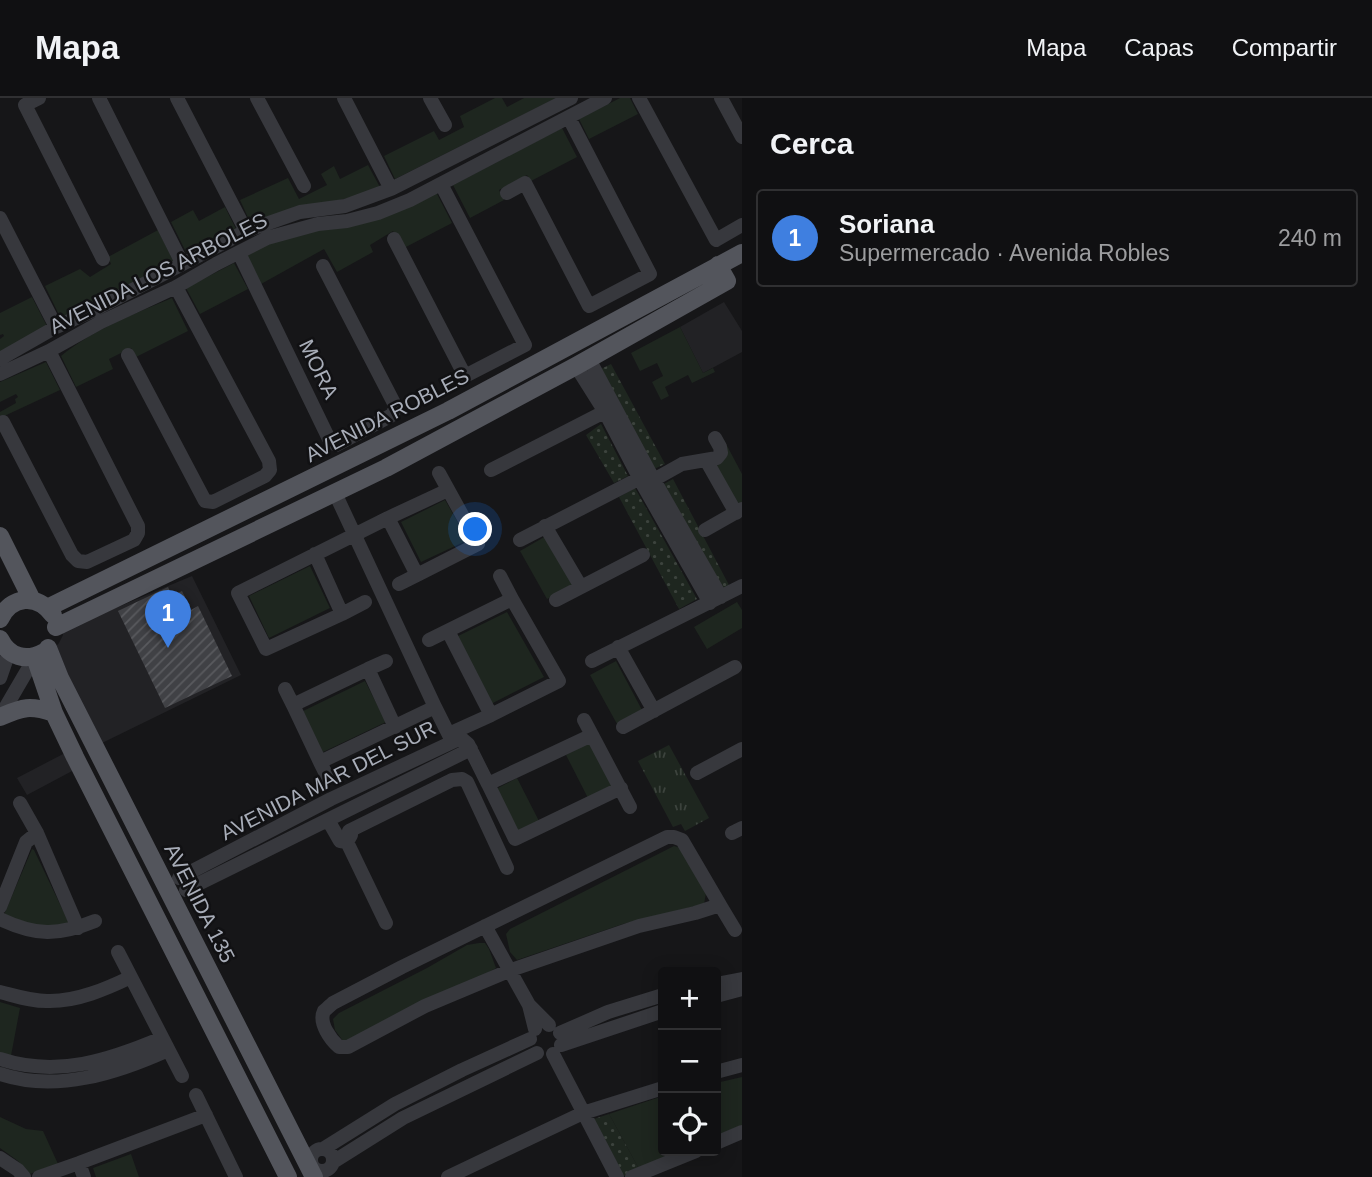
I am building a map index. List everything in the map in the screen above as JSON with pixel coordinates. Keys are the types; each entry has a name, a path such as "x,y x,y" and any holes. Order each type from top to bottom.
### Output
{"main road":[{"name":"AVENIDA ROBLES","path":"56,627 386,468 583,363 723,273 742,253"},
{"name":"AVENIDA ROBLES","path":"2,607 19,601 39,604 448,411 723,273"},
{"path":"0,536 16,568 39,604 53,617 56,627 54,639 42,652 20,657 3,646"},
{"path":"0,578 8,578 16,568"},
{"path":"42,652 57,720 288,1175 318,1166"},
{"name":"AVENIDA 135","path":"42,652 60,678 155,866 177,891 293,1135 318,1166"},
{"path":"0,717 27,707 40,708 57,720 80,718"},
{"path":"148,902 177,891"}],"street":[{"path":"38,98 26,105 103,259"},
{"path":"99,98 182,263"},
{"path":"177,98 246,231"},
{"path":"257,98 304,186"},
{"path":"344,98 391,189"},
{"path":"430,98 445,125"},
{"name":"AVENIDA LOS ARBOLES","path":"0,374 49,351 98,316 182,263 239,253 267,238 346,213 571,98"},
{"path":"639,98 716,240 742,225"},
{"path":"721,98 742,137"},
{"name":"AVENIDA LOS ARBOLES","path":"0,359 56,327 98,316 176,287 246,231 300,212 378,213 410,200 601,99"},
{"path":"507,193 525,183 589,306 650,274 569,118"},
{"path":"471,149 478,163"},
{"path":"394,239 465,376 524,345 441,184"},
{"path":"0,218 56,327"},
{"name":"MORA","path":"239,253 329,439 336,445 392,415 396,407 323,266"},
{"path":"128,355 205,501 212,502 265,476 270,470 268,461 176,287"},
{"path":"3,422 72,555 78,561 87,562 134,540 138,526 49,351"},
{"path":"583,363 715,600"},
{"path":"491,470 610,409"},
{"path":"520,540 682,464 717,458 721,453 715,438"},
{"path":"705,460 739,511 705,530"},
{"path":"439,472 478,544"},
{"path":"365,603 269,655 238,593 355,533 448,491"},
{"path":"335,493 451,738 564,679 500,576"},
{"path":"388,518 417,575"},
{"path":"545,526 582,587"},
{"path":"400,584 493,537"},
{"path":"315,554 342,614"},
{"path":"556,600 643,555"},
{"path":"592,661 742,586"},
{"path":"429,640 512,598"},
{"path":"448,631 491,715"},
{"path":"0,678 3,646"},
{"path":"618,647 654,712"},
{"path":"0,717 42,652"},
{"path":"293,705 386,661"},
{"path":"623,727 735,667"},
{"path":"368,669 395,727"},
{"path":"285,689 328,778"},
{"path":"320,762 435,707"},
{"path":"584,720 630,807"},
{"path":"488,784 592,735"},
{"name":"AVENIDA MAR DEL SUR","path":"461,737 471,749 177,891 315,807 451,738 461,737"},
{"path":"471,749 515,839 621,789"},
{"path":"697,773 742,749"},
{"path":"315,807 330,819 340,841 452,780 462,779 467,782 507,868"},
{"path":"20,803 37,833 78,928"},
{"path":"0,907 26,842 37,833"},
{"path":"348,836 386,923"},
{"path":"720,905 639,926 511,970 425,1006 348,1047 339,1047 332,1040 322,1020 324,1010 333,1003 667,837 682,840 739,936"},
{"path":"0,919 31,931 50,932 78,928 95,921"},
{"path":"485,926 548,1038 617,1177"},
{"path":"118,952 182,1076"},
{"path":"0,992 50,1001 81,996 131,977"},
{"path":"721,983 742,979"},
{"path":"721,995 742,989"},
{"path":"318,1166 395,1104 462,1070 608,1012 658,997"},
{"path":"548,1038 658,1012"},
{"path":"318,1166 403,1118 537,1053 544,1056 548,1038"},
{"path":"0,1059 16,1064 53,1067 89,1064 165,1044"},
{"path":"0,1074 12,1078 55,1082 93,1077 132,1066 165,1044"},
{"path":"721,1071 742,1065"},
{"path":"448,1177 583,1113 658,1090"},
{"path":"196,1095 236,1177"},
{"path":"39,1177 82,1170 206,1115"},
{"path":"721,1141 742,1132"},
{"path":"632,1177 684,1156"},
{"path":"0,1158 17,1175"}],"shaded area":[{"path":"724,302 742,331 742,352 703,373 680,327"},
{"path":"192,576 241,675 102,743 53,650 63,635 63,630"},
{"path":"65,753 74,770 27,795 17,778"}],"green space":[{"path":"495,98 502,98 507,107 524,98 556,98 395,179 384,156 434,131 439,140 464,127 460,116"},
{"path":"620,98 630,98 638,114 589,139 579,119"},
{"path":"562,128 577,157 531,181 527,175 499,190 504,200 470,218 453,185"},
{"path":"368,165 381,189 251,224 240,200 288,178 299,199 327,185 321,174 334,166 340,179"},
{"path":"436,192 452,223 404,248 393,231 370,245 373,252 337,272 324,249 261,284 245,254 269,243"},
{"path":"225,207 236,229 187,254 171,222 193,210 199,221"},
{"path":"158,230 174,262 61,319 45,286 80,269 90,277 111,264 108,257"},
{"path":"234,263 248,289 200,314 186,288"},
{"path":"32,297 48,328 0,353 0,339 4,336 0,335 0,313"},
{"path":"172,298 188,331 136,357 131,348 109,359 113,369 76,387 61,356 101,330"},
{"path":"680,327 703,373 713,368 715,372 692,383 688,375 665,387 669,396 661,400 652,382 663,376 657,363 640,371 631,353"},
{"path":"46,362 60,390 0,418 0,412 16,403 15,399 18,397 16,394 0,402 0,382"},
{"path":"611,364 665,464 654,469 597,371"},
{"path":"601,424 628,476 614,483 586,435"},
{"path":"724,440 742,474 742,502 735,506 714,468 723,461"},
{"path":"673,479 730,587 720,592 662,485"},
{"path":"635,488 697,599 679,609 619,497"},
{"path":"445,500 468,540 421,562 401,522"},
{"path":"546,536 573,586 547,599 520,551"},
{"path":"310,566 330,608 269,638 249,596"},
{"path":"737,602 742,610 742,628 707,649 694,627"},
{"path":"507,612 544,677 491,704 456,637"},
{"path":"616,661 642,710 617,724 590,675"},
{"path":"365,681 386,722 321,753 301,712"},
{"path":"590,742 613,787 589,800 566,755"},
{"path":"669,745 709,818 685,831 681,824 673,827 638,761"},
{"path":"517,778 540,823 514,836 492,791"},
{"path":"674,846 681,848 706,893 704,904 623,924 517,960 510,952 506,934 510,929"},
{"path":"32,849 69,923 43,928 3,917"},
{"path":"485,943 496,968 353,1040 343,1041 335,1030 333,1019 339,1013 467,945"},
{"path":"0,1002 20,1008 10,1061 0,1057"},
{"path":"742,1077 742,1125 721,1134 721,1093 721,1082"},
{"path":"658,1098 658,1156 670,1156 639,1169 609,1114"},
{"path":"609,1114 639,1169 624,1176 594,1119"},
{"path":"0,1117 26,1129 43,1131 58,1164 30,1174 0,1148"},
{"path":"131,1154 139,1177 96,1177 93,1168"}],"building":[{"path":"168,587 172,596 182,591 191,610 198,606 232,676 165,708 118,611"}],"place":[{"name":"Soriana","path":"168,648"}]}
